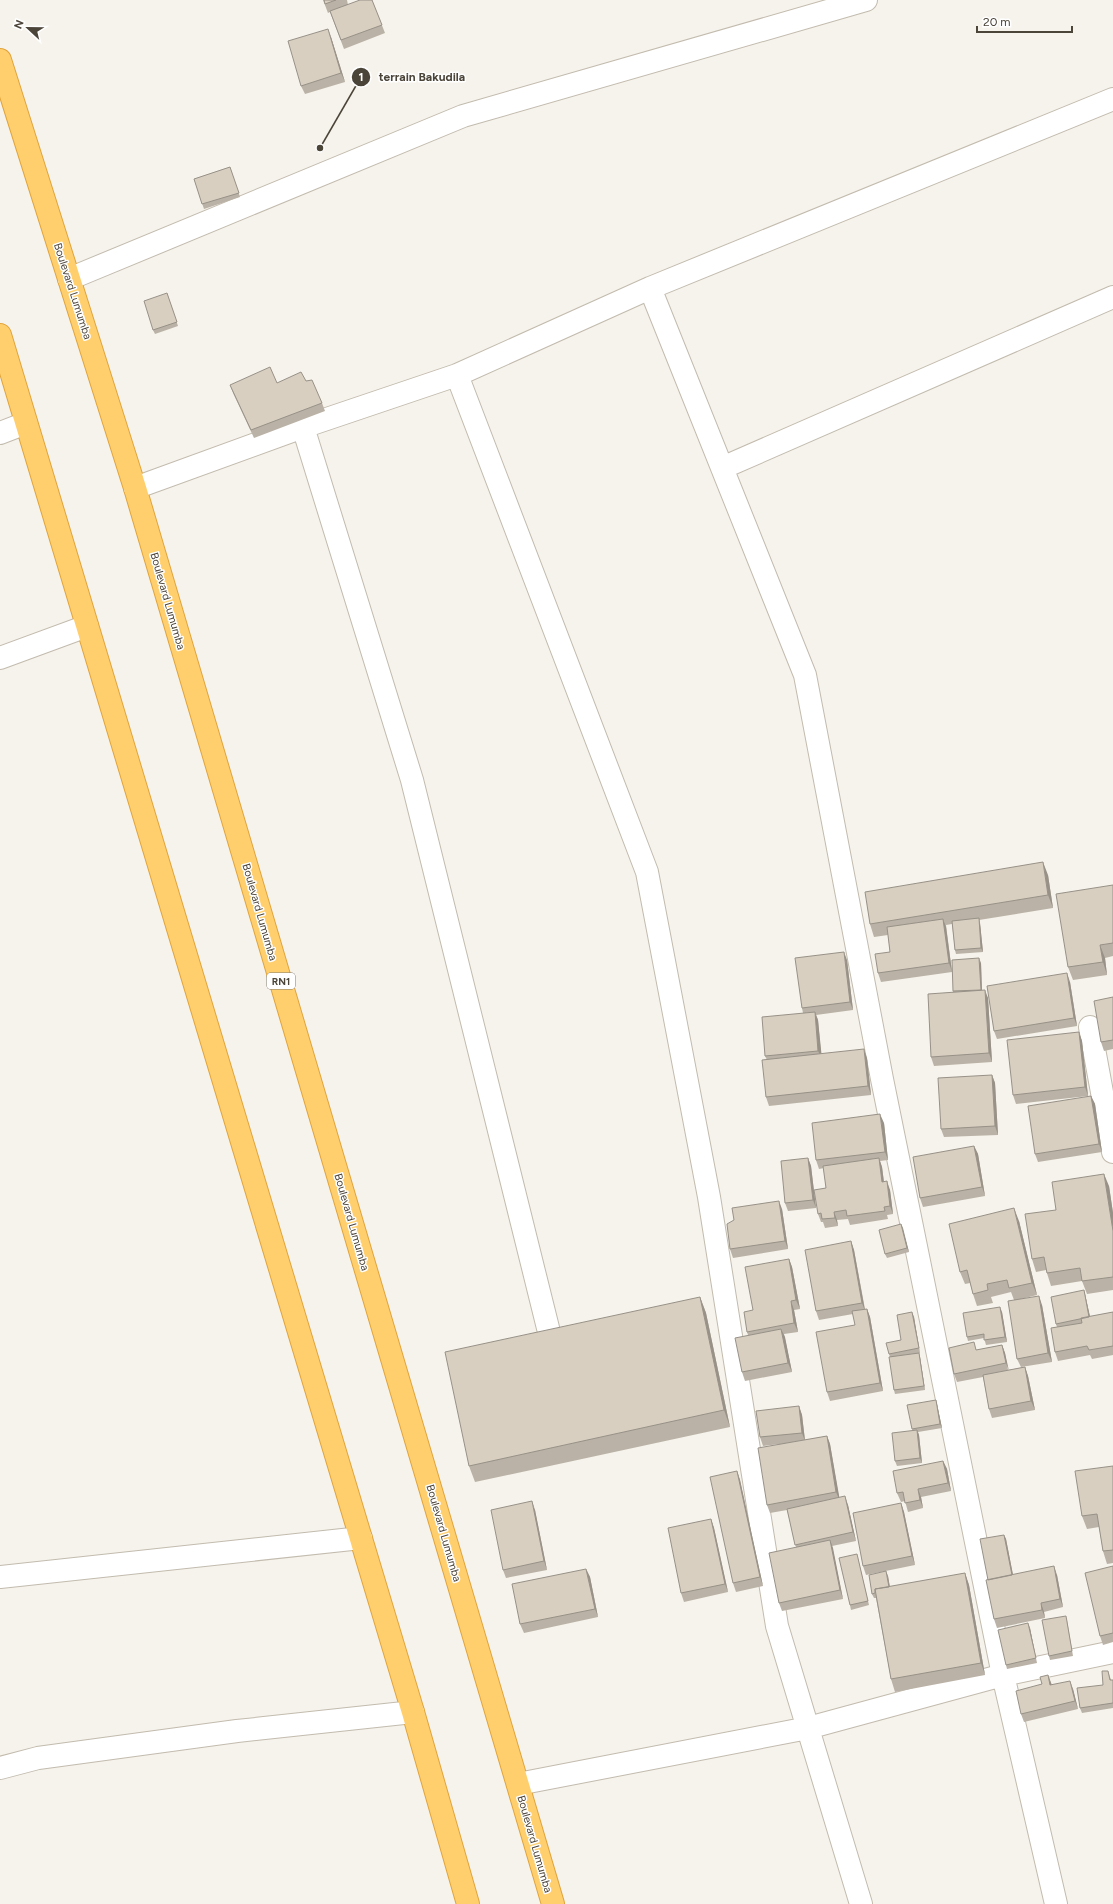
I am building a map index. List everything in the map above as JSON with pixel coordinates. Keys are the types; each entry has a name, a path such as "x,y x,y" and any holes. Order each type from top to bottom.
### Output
{"highway":[{"name":"Boulevard Lumumba","path":"0,60 135,488 553,1904"},
{"path":"0,335 413,1712 468,1904"}],"street":[{"path":"69,279 463,116 866,0"},
{"path":"135,488 303,427 457,375 650,288 1113,99"},
{"path":"650,288 805,675 882,1079 1003,1675 1056,1904"},
{"path":"722,468 1113,297"},
{"path":"457,375 647,872 709,1198 777,1626 861,1904"},
{"path":"0,434 26,423"},
{"path":"303,427 412,780 548,1328"},
{"path":"0,658 87,626"},
{"path":"1090,1027 1113,1152"},
{"path":"0,1577 361,1538"},
{"path":"518,1784 808,1728 1003,1675 1113,1652"},
{"path":"0,1768 38,1758 237,1731 413,1712"}],"building":[{"path":"324,0 336,0 325,4"},
{"path":"360,0 372,0 382,25 341,40 330,11"},
{"path":"328,29 341,73 301,86 288,41"},
{"path":"230,167 239,193 202,204 194,179"},
{"path":"167,293 177,322 153,330 144,301"},
{"path":"270,367 277,383 301,372 306,381 312,380 322,403 251,430 230,385"},
{"path":"1043,862 1048,895 870,924 865,892"},
{"path":"1113,885 1113,943 1100,945 1103,962 1068,967 1056,894"},
{"path":"979,918 981,948 955,950 952,921"},
{"path":"943,919 949,963 878,973 875,954 890,952 887,927"},
{"path":"844,952 850,1002 802,1008 795,958"},
{"path":"979,958 981,990 953,991 952,960"},
{"path":"1067,973 1074,1018 994,1031 987,986"},
{"path":"985,990 989,1053 931,1057 928,994"},
{"path":"1113,997 1113,1040 1101,1042 1094,1001"},
{"path":"815,1012 818,1051 765,1056 762,1017"},
{"path":"1079,1032 1085,1087 1013,1095 1007,1040"},
{"path":"864,1049 868,1086 766,1097 762,1060"},
{"path":"992,1075 995,1126 941,1129 938,1078"},
{"path":"1091,1096 1099,1144 1035,1154 1028,1106"},
{"path":"880,1114 885,1152 816,1160 812,1123"},
{"path":"974,1146 982,1187 920,1198 913,1157"},
{"path":"808,1158 813,1200 785,1203 781,1161"},
{"path":"879,1158 882,1182 887,1181 890,1206 884,1207 885,1211 847,1216 846,1210 834,1212 835,1218 822,1219 821,1213 818,1214 814,1190 826,1188 823,1166"},
{"path":"1104,1174 1113,1231 1113,1277 1082,1281 1080,1268 1047,1273 1044,1257 1032,1259 1025,1214 1056,1210 1052,1182"},
{"path":"779,1201 785,1241 730,1249 727,1224 734,1220 732,1208"},
{"path":"1014,1208 1032,1283 1009,1288 1007,1280 987,1284 988,1290 973,1294 967,1270 960,1272 949,1224"},
{"path":"901,1224 907,1248 885,1254 879,1230"},
{"path":"851,1241 862,1303 816,1311 805,1250"},
{"path":"789,1259 796,1300 791,1301 794,1323 747,1332 744,1312 753,1310 745,1267"},
{"path":"1084,1290 1089,1317 1056,1324 1051,1297"},
{"path":"1039,1296 1048,1353 1017,1359 1008,1301"},
{"path":"700,1297 724,1410 469,1466 445,1352"},
{"path":"1000,1307 1005,1337 984,1340 984,1334 967,1337 963,1313"},
{"path":"867,1309 880,1383 827,1392 816,1332 855,1325 852,1311"},
{"path":"912,1312 919,1348 889,1354 886,1343 901,1340 897,1315"},
{"path":"1113,1312 1113,1346 1089,1350 1087,1346 1055,1352 1051,1328 1082,1323 1081,1318"},
{"path":"781,1329 788,1363 742,1372 735,1338"},
{"path":"974,1342 976,1350 1002,1345 1006,1363 954,1374 949,1348"},
{"path":"919,1353 924,1386 894,1390 889,1357"},
{"path":"1025,1367 1031,1401 989,1409 983,1375"},
{"path":"936,1400 940,1424 912,1429 907,1405"},
{"path":"799,1406 802,1433 760,1437 756,1411"},
{"path":"917,1430 920,1458 895,1461 892,1433"},
{"path":"827,1436 836,1492 767,1505 758,1448"},
{"path":"943,1461 948,1483 918,1489 920,1500 905,1503 903,1492 897,1493 893,1471"},
{"path":"1113,1466 1113,1550 1103,1551 1097,1514 1082,1516 1075,1471"},
{"path":"737,1471 760,1577 733,1583 710,1477"},
{"path":"845,1496 853,1532 795,1545 787,1509"},
{"path":"532,1501 544,1561 503,1570 491,1510"},
{"path":"901,1503 912,1556 863,1566 853,1513"},
{"path":"711,1519 725,1584 681,1593 668,1528"},
{"path":"1004,1535 1012,1575 988,1580 980,1539"},
{"path":"830,1540 840,1590 779,1603 769,1553"},
{"path":"857,1554 868,1601 850,1605 839,1558"},
{"path":"1054,1566 1060,1599 1041,1603 1042,1610 994,1619 986,1580"},
{"path":"1113,1566 1113,1633 1100,1636 1085,1573"},
{"path":"586,1569 595,1609 520,1624 512,1584"},
{"path":"886,1571 889,1587 875,1589 875,1593 872,1594 869,1575"},
{"path":"965,1573 981,1663 891,1679 875,1589"},
{"path":"1066,1616 1072,1651 1049,1656 1042,1620"},
{"path":"1028,1623 1036,1658 1006,1665 998,1630"},
{"path":"1102,1671 1108,1671 1110,1680 1113,1680 1113,1703 1080,1708 1077,1688 1103,1685"},
{"path":"1048,1675 1050,1685 1070,1681 1075,1701 1021,1714 1016,1691 1042,1684 1040,1677"}],"place":[{"name":"terrain Bakudila","path":"320,148"}]}
